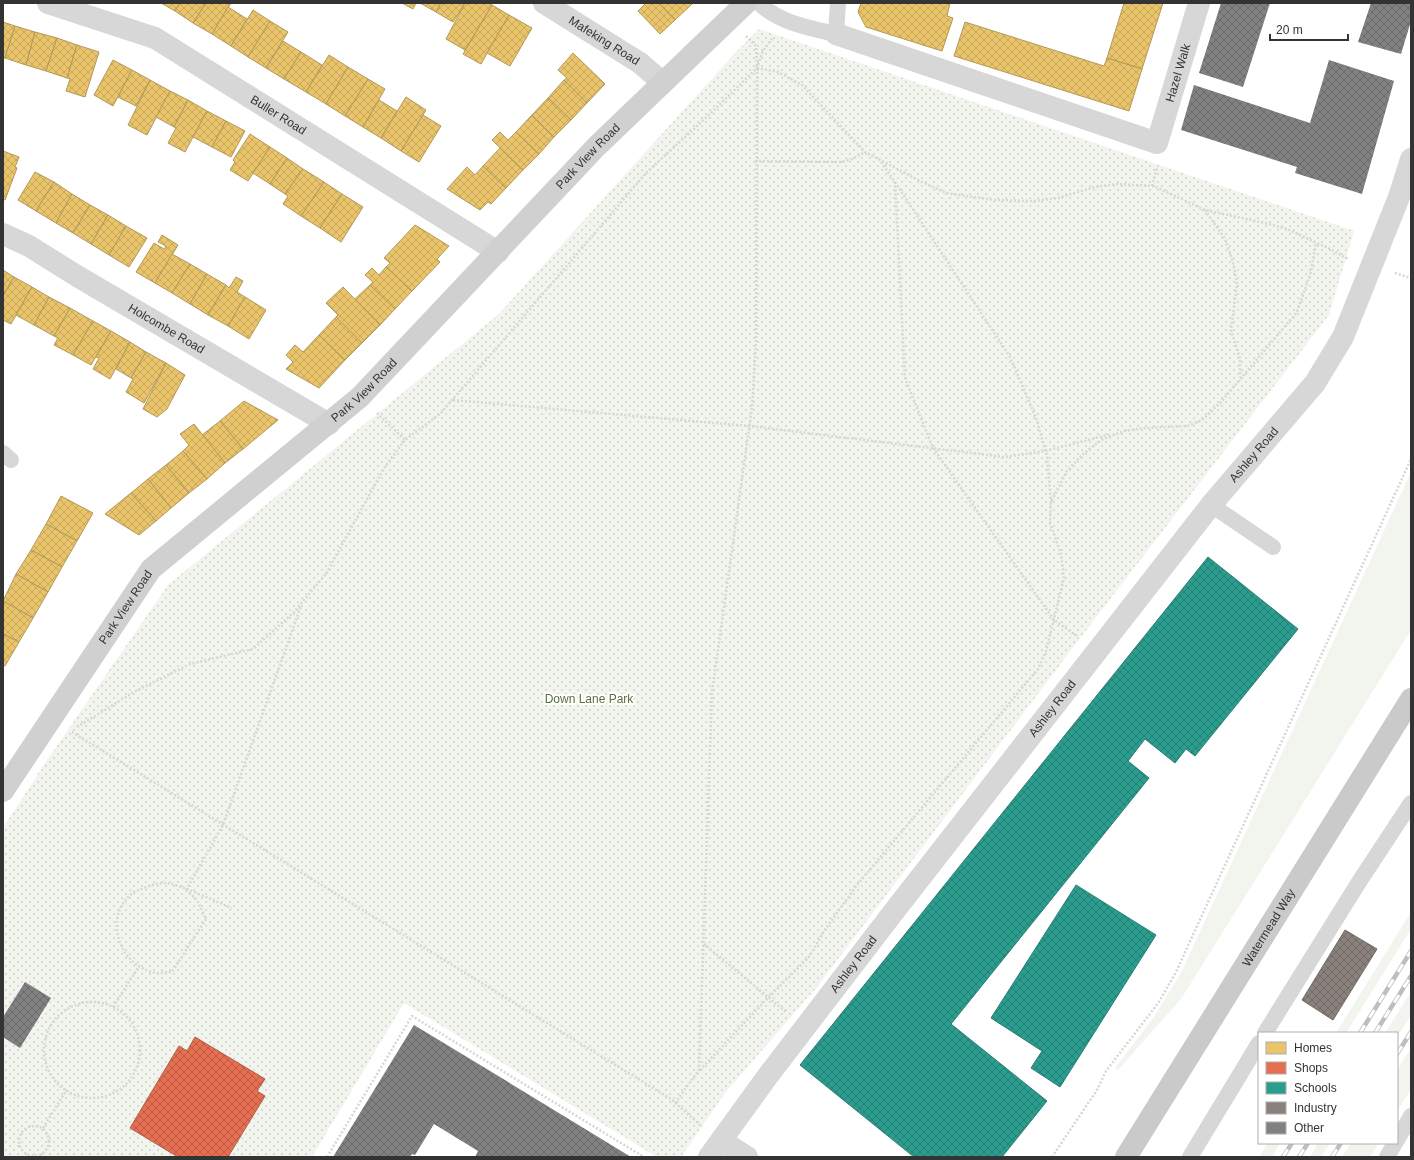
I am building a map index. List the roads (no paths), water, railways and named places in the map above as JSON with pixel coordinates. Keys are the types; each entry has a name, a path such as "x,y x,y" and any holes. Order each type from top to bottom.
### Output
{"main road":[{"name":"Watermead Way","path":"1126,1157 1411,699"}],"street":[{"name":"Buller Road","path":"48,3 155,38 498,252"},
{"name":"Mafeking Road","path":"544,3 640,62 662,82"},
{"name":"Park View Road","path":"3,791 151,569 360,397 498,252 596,146 746,3"},
{"name":"Hazel Walk","path":"836,34 1158,154 1200,3"},
{"name":"Ashley Road","path":"716,1149 767,1077 892,914 1211,505 1316,384 1343,337 1378,252 1399,197 1411,159"},
{"name":"Holcombe Road","path":"3,234 29,246 77,276 329,424"},
{"path":"716,1149 747,1157"}],"lane":[{"path":"764,7 803,26 836,34 838,3"},
{"path":"1211,505 1273,547"},
{"path":"1266,1032 1411,803"},
{"path":"1190,1157 1258,1045"},
{"path":"1398,1138 1411,1116"},
{"path":"1387,1157 1394,1144"}],"railway":[{"path":"1361,1032 1411,951"},
{"path":"1376,1032 1411,976"},
{"path":"1398,1052 1411,1032"},
{"path":"1283,1157 1291,1144"},
{"path":"1299,1157 1307,1144"},
{"path":"1332,1157 1340,1144"}],"park label":[{"name":"Down Lane Park","path":"589,699"}]}
